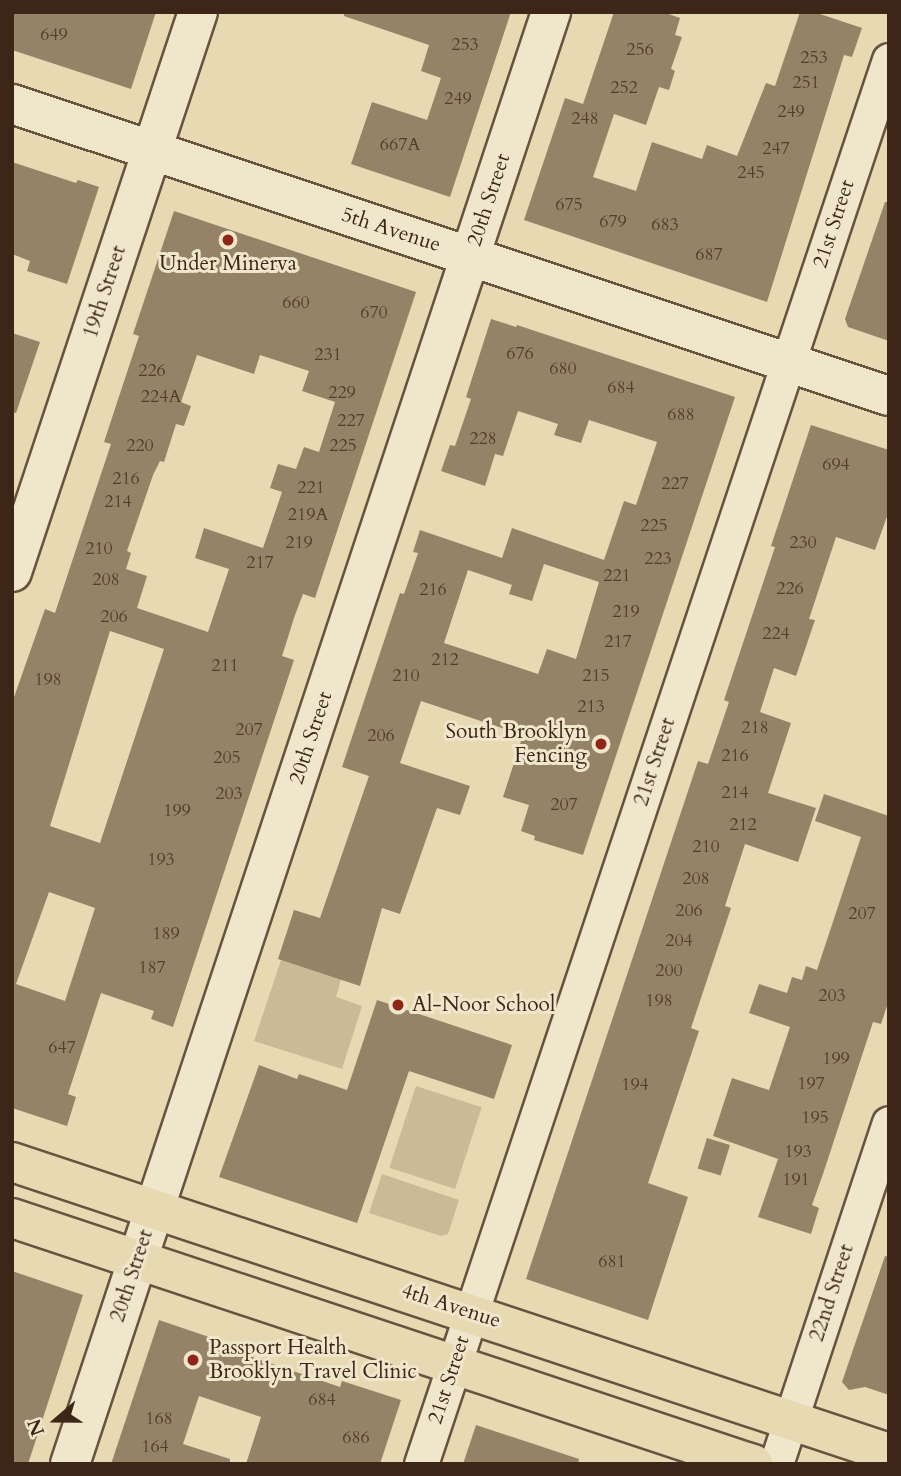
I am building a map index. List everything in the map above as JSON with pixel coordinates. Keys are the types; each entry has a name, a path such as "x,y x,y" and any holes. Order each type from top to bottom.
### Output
{"main road":[{"name":"19th Street","path":"12,572 198,12"},
{"name":"20th Street","path":"70,1464 551,12"},
{"name":"5th Avenue","path":"12,104 889,396"},
{"name":"4th Avenue","path":"12,1162 889,1453"},
{"path":"12,1217 753,1464"}],"street":[{"name":"21st Street","path":"421,1464 889,61"},
{"name":"22nd Street","path":"775,1464 889,1123"}],"shaded area":[{"path":"281,960 341,979 336,997 362,1006 342,1069 254,1041"},
{"path":"416,1086 482,1107 455,1189 389,1168"},
{"path":"382,1174 459,1200 448,1234 441,1236 369,1213"}],"building":[{"path":"12,12 156,12 131,89 12,50"},
{"path":"344,12 511,12 450,197 351,164 372,102 427,120 441,78 421,71 429,45 344,16"},
{"path":"614,12 663,12 680,18 675,35 682,37 671,69 675,71 669,90 659,87 646,125 614,114 593,177 636,191 652,142 702,159 707,145 737,156 766,83 775,86 800,12 814,12 862,28 852,57 844,55 767,302 524,220 565,98 583,104"},
{"path":"12,162 76,183 78,180 99,187 67,284 27,271 30,261 12,254"},
{"path":"885,202 889,202 889,341 848,327 845,319"},
{"path":"174,211 416,292 315,598 303,594 295,615 282,656 294,660 173,1027 151,1019 154,1011 101,993 68,1094 76,1097 67,1126 12,1108 12,703 45,609 55,613 111,444 104,442 139,336 133,334","holes":["197,355 254,374 260,355 309,371 302,391 335,402 319,452 304,447 296,469 278,464 270,488 282,492 263,548 204,528 195,558 229,569 208,632 137,608 147,576 126,569 131,553 127,551 153,475 160,461 164,462 176,424 184,426 191,406 181,402","110,631 164,649 100,843 50,826","49,892 95,908 65,1001 16,984"]},
{"path":"491,319 516,327 517,325 735,397 583,855 534,840 535,836 521,831 529,805 503,797 523,735 421,701 400,763 470,786 460,815 437,808 400,914 382,908 360,986 278,959 294,910 320,918 369,776 342,767 400,593 404,594 418,553 413,552 420,530 502,558 512,528 604,560 624,501 636,505 657,442 589,420 581,443 554,435 558,424 518,411 503,456 495,454 485,486 441,471 450,445 455,446 471,399 466,397","holes":["544,564 599,582 576,659 547,649 538,674 444,643 468,570 512,585 509,594 532,601"]},
{"path":"12,333 40,342 16,413 12,412"},
{"path":"811,425 889,450 889,511 875,550 836,537 809,619 815,620 796,676 774,668 760,712 791,723 768,793 816,808 798,862 745,844 725,906 731,908 691,1028 699,1031 648,1183 688,1197 648,1320 526,1279 698,761 708,764 729,702 724,700 775,547 771,546"},
{"path":"824,794 889,816 889,1000 881,1024 873,1022 812,1205 819,1208 811,1234 758,1217 778,1159 713,1136 732,1078 769,1090 790,1027 749,1013 759,984 787,993 792,977 802,980 806,966 817,970 861,837 815,821"},
{"path":"377,1000 512,1045 494,1099 409,1071 357,1223 219,1177 259,1065 297,1079 299,1074 347,1090"},
{"path":"707,1138 730,1145 721,1176 698,1169"},
{"path":"885,1256 889,1257 889,1395 865,1387 849,1390 842,1382"},
{"path":"12,1271 83,1295 28,1464 12,1464"},
{"path":"159,1320 212,1338 211,1343 340,1387 342,1381 401,1400 380,1464 246,1464 261,1417 199,1396 183,1444 230,1459 230,1464 111,1464"},
{"path":"476,1425 579,1459 578,1464 463,1464"}],"place":[{"name":"Under Minerva","path":"228,240"},
{"name":"South Brooklyn Fencing","path":"601,744"},
{"name":"Al-Noor School","path":"398,1005"},
{"name":"Passport Health Brooklyn Travel Clinic","path":"193,1360"}]}
